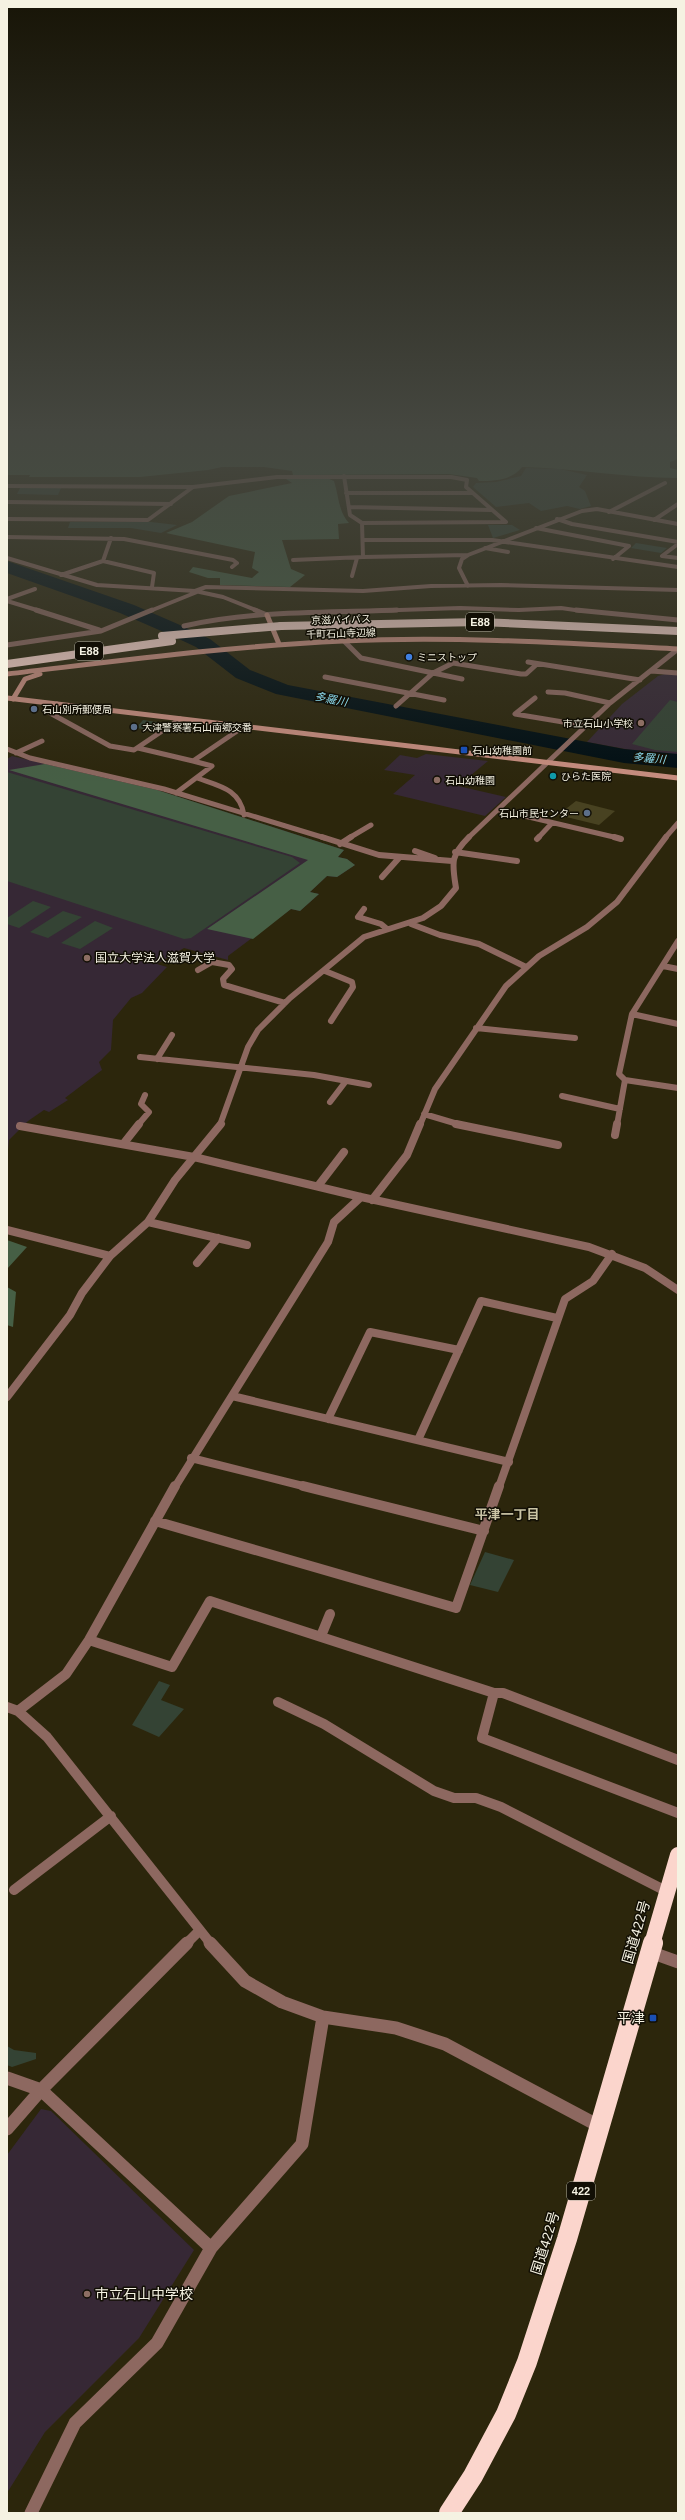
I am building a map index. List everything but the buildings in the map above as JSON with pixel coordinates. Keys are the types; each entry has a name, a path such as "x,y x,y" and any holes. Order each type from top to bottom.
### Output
{"highway":[{"name":"京滋バイパス","path":"7,657 162,636 283,629 458,622 589,625 678,631"},
{"name":"京滋バイパス","path":"7,664 172,641 283,629 469,627 575,630 678,637"},
{"name":"国道422号","path":"449,2513 473,2476 506,2414 527,2362 567,2239 678,1855"}],"main road":[{"path":"267,615 279,644"},
{"name":"千町石山寺辺線","path":"7,674 97,662 227,648 344,641 490,639 678,649"},
{"path":"97,662 28,677 22,682 10,698 678,778"}],"street":[{"path":"103,561 107,549"},
{"path":"170,549 233,560 237,563 232,567"},
{"path":"363,549 363,557"},
{"path":"468,586 459,568 462,559 484,549"},
{"path":"488,549 508,552"},
{"path":"548,549 613,559 678,567"},
{"path":"613,559 625,549"},
{"path":"671,549 662,556 678,558"},
{"path":"293,560 468,555"},
{"path":"7,558 97,585 152,587 196,591 223,598 267,615"},
{"path":"352,576 357,558"},
{"path":"61,575 103,561 154,573 152,587"},
{"path":"7,645 101,631 196,591 214,587 363,591 468,586 678,590"},
{"path":"7,600 35,589"},
{"path":"7,600 101,631"},
{"path":"184,626 215,619 267,615 460,608 519,610 560,608 600,614 678,620"},
{"path":"344,641 361,658 462,679"},
{"path":"7,1397 66,1321 82,1294 110,1256 148,1222 175,1180 223,1121 248,1046 258,1030 285,1003 364,937 387,929 411,924 441,906 454,893 456,888 452,861 455,852 610,703 678,649"},
{"path":"528,662 640,680"},
{"path":"396,706 433,673 453,663 526,674 537,664"},
{"path":"651,671 678,673"},
{"path":"325,677 444,700"},
{"path":"548,692 565,693 610,703"},
{"path":"536,698 515,714 587,726"},
{"path":"57,704 50,713 110,746 134,750 180,719"},
{"path":"193,761 243,727"},
{"path":"16,753 42,741"},
{"path":"138,748 212,766 176,793"},
{"path":"7,749 16,753 176,793 379,856 452,861"},
{"path":"196,778 228,789 243,802 244,815"},
{"path":"498,810 621,839"},
{"path":"536,839 552,823"},
{"path":"372,1200 407,1155 435,1089 506,986 526,967 588,927 617,902 658,846 678,824"},
{"path":"340,844 371,825"},
{"path":"415,851 439,860"},
{"path":"455,852 517,861"},
{"path":"382,877 399,858"},
{"path":"364,908 358,917 381,924 387,929"},
{"path":"411,924 440,935 479,944 526,967"},
{"path":"678,941 632,1014 619,1074 625,1080 678,1088"},
{"path":"198,970 206,962 215,961 229,965 232,969 223,979 224,985 285,1003"},
{"path":"663,966 678,970"},
{"path":"324,971 352,982 353,987 330,1021"},
{"path":"632,1014 678,1024"},
{"path":"476,1028 575,1038"},
{"path":"157,1059 172,1035"},
{"path":"140,1057 241,1069 314,1075 369,1085"},
{"path":"330,1102 346,1080"},
{"path":"614,1135 625,1080"},
{"path":"124,1143 149,1112 141,1104 145,1095"},
{"path":"562,1096 620,1109"},
{"path":"424,1114 456,1124 558,1145"},
{"path":"20,1126 124,1143 194,1157 372,1200 566,1241 612,1254 645,1268 678,1290"},
{"path":"318,1186 344,1152"},
{"path":"18,1711 66,1674 89,1640 192,1458 328,1242 328,1233 343,1210 361,1197"},
{"path":"148,1222 247,1244"},
{"path":"7,1230 110,1256"},
{"path":"197,1263 218,1238"},
{"path":"155,1521 456,1608 509,1462 565,1298 574,1290 589,1284 596,1278 612,1254"},
{"path":"418,1440 481,1301 557,1318"},
{"path":"328,1418 370,1332 459,1350"},
{"path":"232,1396 509,1462"},
{"path":"192,1458 484,1531"},
{"path":"89,1640 172,1667 210,1601 494,1693 503,1693 678,1760"},
{"path":"321,1636 330,1614"},
{"path":"494,1693 482,1738 678,1813"},
{"path":"278,1702 324,1724 434,1791 454,1798 476,1798 501,1807 668,1892"},
{"path":"7,1707 18,1711 47,1737 111,1816 199,1931 245,1981 282,2002 323,2017 396,2028 445,2044 599,2127"},
{"path":"14,1890 111,1816"},
{"path":"7,2129 41,2090 199,1931"},
{"path":"650,1952 678,1962"},
{"path":"32,2513 74,2423 156,2343 211,2248 302,2144 323,2017"},
{"path":"7,2078 41,2090 211,2248"}],"shaded area":[{"name":"市立石山小学校","path":"665,674 678,675 678,755 652,754 587,742 622,704 658,676"},
{"name":"石山幼稚園","path":"426,754 488,761 458,786 506,797 485,816 393,794 415,775 384,770 400,755 417,758"},
{"name":"国立大学法人滋賀大学","path":"12,756 157,790 344,850 338,857 347,859 355,865 337,877 327,876 310,892 319,894 300,911 291,909 228,956 228,960 184,948 157,964 167,967 142,993 131,998 113,1020 111,1050 99,1062 102,1070 65,1098 68,1100 49,1112 44,1110 28,1121 9,1140 7,1159 7,759"},
{"name":"市立石山中学校","path":"41,2109 51,2111 194,2250 139,2338 45,2432 7,2493 7,2155"}],"green space":[{"path":"239,549 285,549 291,569 305,575 290,587 220,585 220,578 208,578 189,572 193,567 252,578 259,572 252,568 255,552"},
{"path":"635,549 666,549 661,553"},
{"path":"670,700 678,702 678,752 655,750 632,744"},
{"path":"143,720 164,724 157,731 136,728"},
{"path":"45,764 157,790 344,850 338,857 347,859 355,865 337,877 327,876 310,892 319,894 300,911 291,909 253,939 207,929 308,860 9,770"},
{"path":"7,772 292,857 300,863 191,938 184,939 7,881"},
{"path":"33,901 51,907 19,928 7,924 7,918"},
{"path":"63,911 82,917 48,938 30,932"},
{"path":"95,921 113,928 80,949 61,943"},
{"path":"7,1240 27,1247 7,1269"},
{"path":"7,1287 16,1292 13,1327 7,1325"},
{"path":"485,1552 514,1560 498,1592 470,1585"},
{"path":"159,1681 170,1685 161,1700 184,1709 159,1737 132,1725"},
{"path":"7,2046 14,2050 36,2053 36,2059 12,2067 7,2065"}],"waterway":[{"name":"多羅川","path":"7,567 127,609 173,629 203,643 243,674 283,690 624,756 678,761"}],"place":[{"name":"ミニストップ","path":"409,657"},
{"name":"石山別所郵便局","path":"34,709"},
{"name":"市立石山小学校","path":"641,723"},
{"name":"大津警察署石山南郷交番","path":"134,727"},
{"name":"石山幼稚園前","path":"464,750"},
{"name":"ひらた医院","path":"553,776"},
{"name":"石山幼稚園","path":"437,780"},
{"name":"石山市民センター","path":"587,813"},
{"name":"国立大学法人滋賀大学","path":"87,958"},
{"name":"平津","path":"653,2018"},
{"name":"市立石山中学校","path":"87,2294"}],"district":[{"name":"平津一丁目","path":"507,1514"}]}
